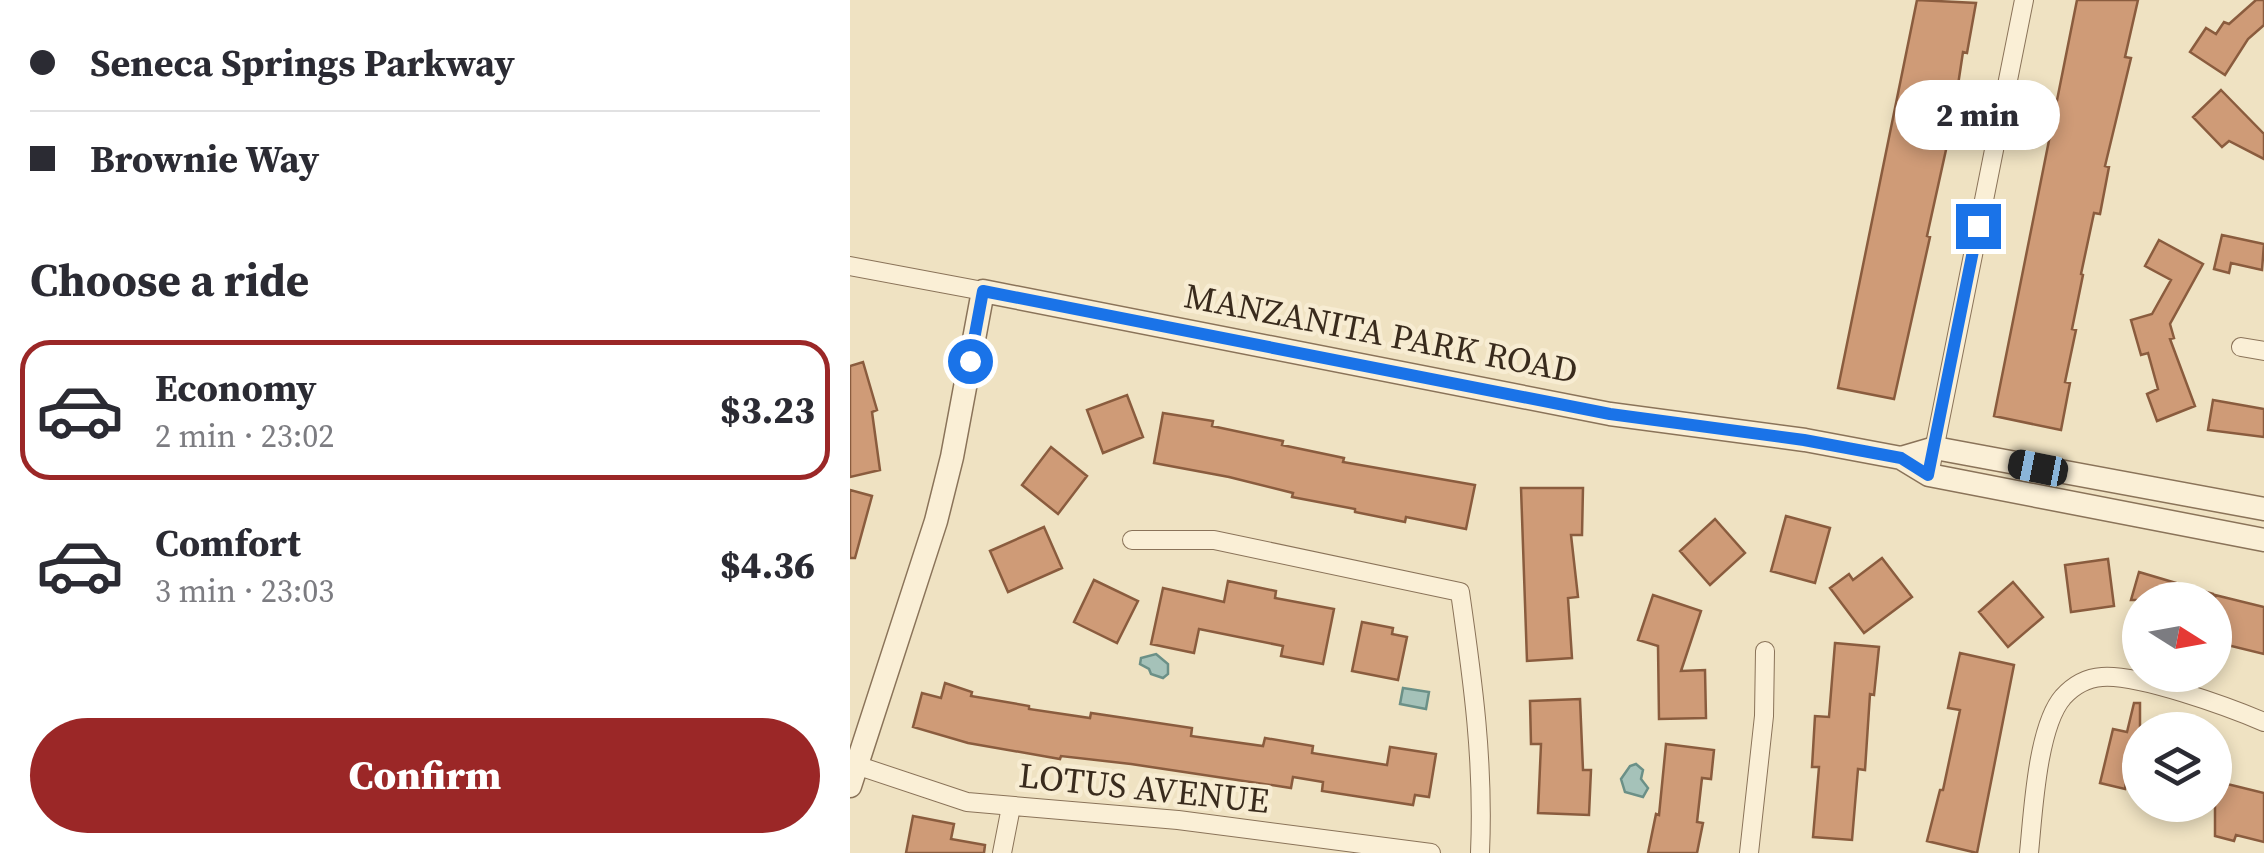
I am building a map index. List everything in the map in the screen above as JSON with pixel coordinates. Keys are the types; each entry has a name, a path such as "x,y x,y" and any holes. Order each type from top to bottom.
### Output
{"street":[{"path":"1928,475 2024,0"},
{"name":"MANZANITA PARK ROAD","path":"850,266 1610,414 1804,440 1901,458 1928,475 2264,540"},
{"path":"852,771 936,520 952,457 983,291"},
{"path":"2241,347 2264,351"},
{"name":"MANZANITA PARK ROAD","path":"1901,458 1935,448 2264,509"},
{"path":"1132,540 1214,540 1460,592 1478,720 1483,786 1480,853"},
{"path":"1748,853 1764,716 1765,651"},
{"path":"2037,853 2029,852 2036,788 2049,725 2060,699 2079,683 2103,677 2132,680 2224,706 2264,722"},
{"name":"LOTUS AVENUE","path":"852,771 966,802 1178,820 1431,853"},
{"path":"1002,853 1011,808"}],"water":[{"path":"1156,654 1168,664 1168,674 1163,678 1140,664 1141,658"},
{"path":"1403,688 1429,692 1426,709 1400,704"},
{"path":"1636,764 1643,770 1641,779 1648,788 1643,797 1625,792 1621,779"}],"building":[{"path":"1917,0 1976,3 1894,399 1838,388"},
{"path":"2077,0 2138,0 2125,57 2131,58 2105,166 2109,167 2100,214 2094,213 2081,274 2061,430 1994,416"},
{"path":"2256,0 2264,0 2264,25 2248,39 2225,75 2190,52 2206,28 2216,34 2224,22 2229,24"},
{"path":"2221,90 2264,134 2264,159 2229,141 2222,147 2193,117"},
{"path":"2222,235 2264,244 2262,270 2231,263 2229,273 2214,269"},
{"path":"2159,240 2203,264 2170,324 2174,338 2170,339 2195,406 2157,421 2147,394 2158,389 2148,353 2141,355 2131,320 2152,314 2171,280 2145,266"},
{"path":"863,362 877,410 872,412 880,470 850,477 850,366"},
{"path":"1127,395 1143,437 1103,453 1087,410"},
{"path":"2213,400 2264,409 2264,437 2208,430"},
{"path":"1163,413 1213,421 1212,426 1283,441 1282,445 1344,458 1343,462 1475,485 1466,529 1355,512 1229,477 1154,463"},
{"path":"1051,447 1087,476 1058,514 1022,485"},
{"path":"1521,488 1583,488 1582,535 1571,535 1578,597 1568,598 1572,658 1527,661"},
{"path":"850,490 872,496 855,558 850,558"},
{"path":"1786,516 1830,528 1815,583 1771,571"},
{"path":"1715,519 1745,553 1710,585 1680,551"},
{"path":"1044,527 1062,568 1008,592 990,551"},
{"path":"1882,558 1912,597 1864,633 1830,588 1849,574 1853,580"},
{"path":"2108,559 2114,606 2071,612 2065,565"},
{"path":"2139,572 2173,582 2136,582"},
{"path":"1094,580 1138,601 1117,643 1074,622"},
{"path":"1228,581 1276,591 1275,598 1334,609 1323,664 1281,656 1283,646 1199,629 1194,653 1151,644 1163,588 1224,602"},
{"path":"2013,582 2043,617 2008,647 1979,612"},
{"path":"1653,595 1701,611 1681,671 1705,670 1706,718 1659,719 1658,646 1638,640"},
{"path":"2232,599 2264,607 2264,654 2232,646"},
{"path":"1362,622 1393,628 1392,634 1407,637 1398,680 1352,671"},
{"path":"1835,643 1879,647 1874,695 1870,694 1865,770 1858,769 1852,840 1813,837 1819,767 1812,767 1815,716 1829,717"},
{"path":"1960,653 2014,665 1977,853 1927,841 1943,790 1960,710 1948,708"},
{"path":"945,683 972,692 971,696 1029,709 1090,718 1091,713 1192,728 1191,736 1263,746 1265,738 1313,746 1312,753 1387,765 1390,747 1436,754 1429,797 1415,795 1413,805 1322,791 1323,782 1293,777 1291,788 1131,764 1061,756 1060,759 968,743 913,727 922,693 941,698"},
{"path":"1580,699 1583,770 1591,770 1589,815 1538,813 1541,744 1531,744 1530,701"},
{"path":"2134,703 2140,703 2140,712 2132,712"},
{"path":"2113,729 2122,731 2122,788 2100,783"},
{"path":"1666,744 1714,750 1711,779 1702,778 1697,822 1703,823 1697,853 1648,853 1656,814 1659,815"},
{"path":"2232,785 2264,793 2264,842 2236,835 2234,841 2215,836 2215,822 2232,822"},
{"path":"913,816 954,824 951,839 985,845 984,853 906,853"}],"route":[{"path":"970,361 983,291 1610,414 1804,440 1901,458 1928,475 1978,226"}]}
